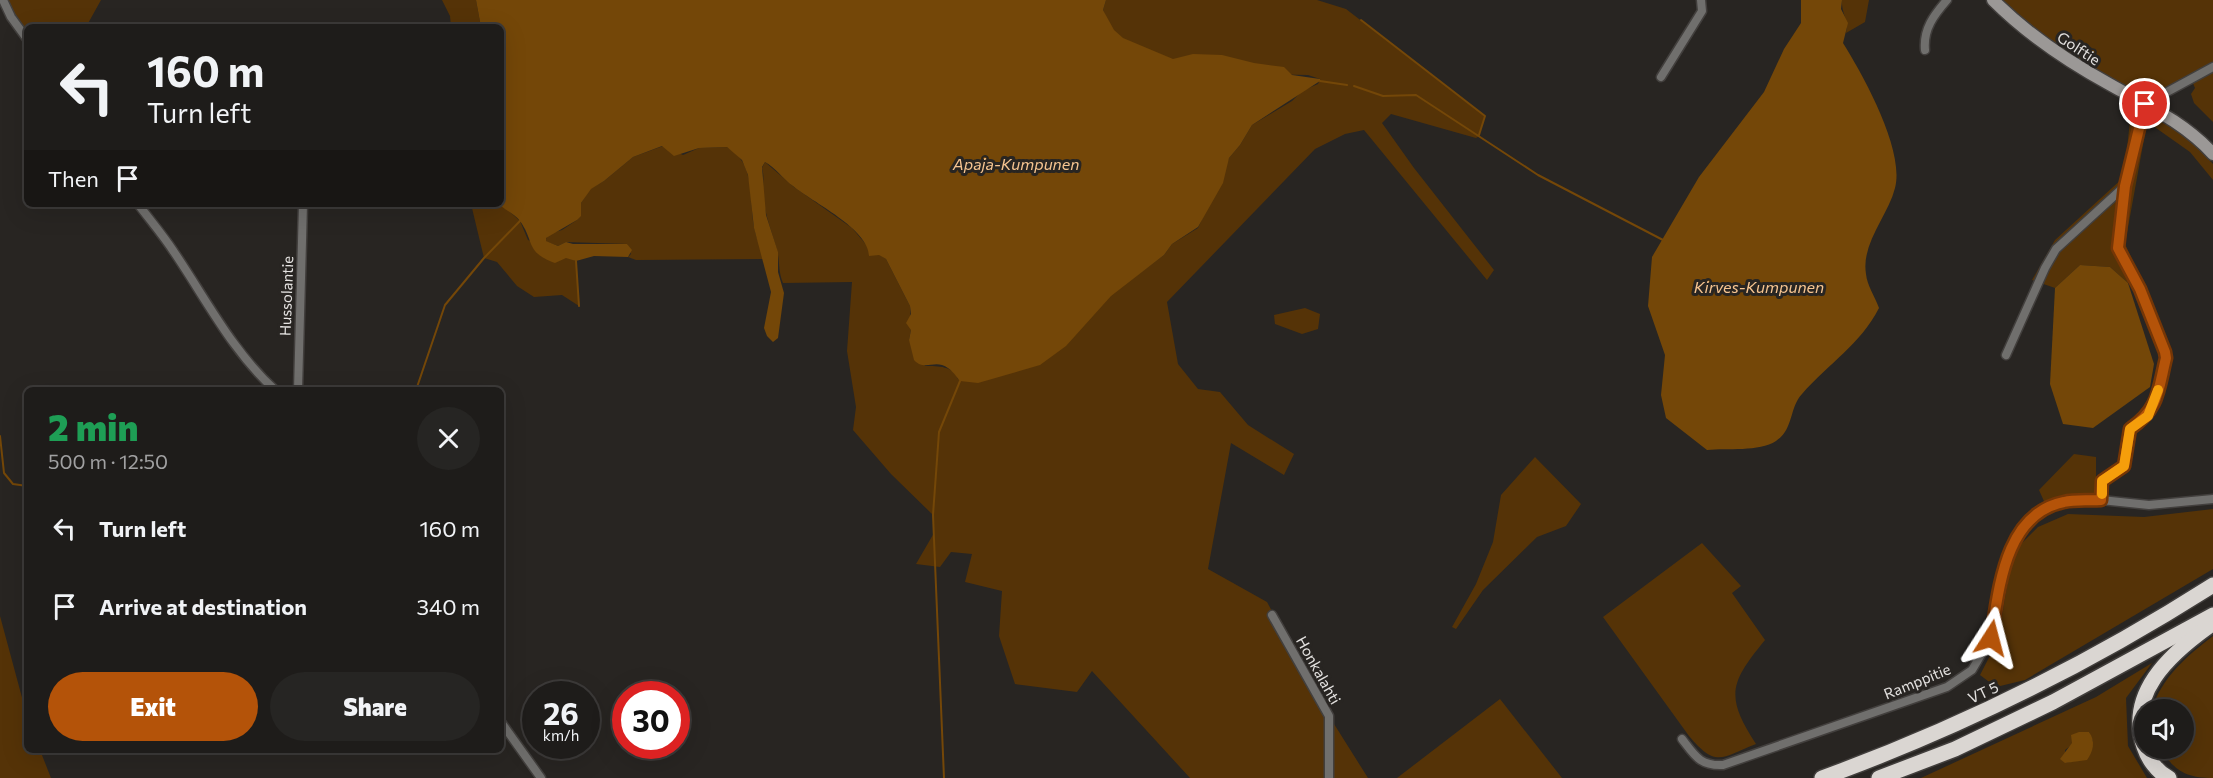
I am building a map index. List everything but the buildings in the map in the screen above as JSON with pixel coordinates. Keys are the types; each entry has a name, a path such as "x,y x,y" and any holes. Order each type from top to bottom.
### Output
{"highway":[{"name":"VT 5","path":"1822,778 1906,747 2000,705 2092,659 2213,585"},
{"path":"1879,778 1955,749 2053,702 2213,615"},
{"path":"2169,778 2160,774 2146,754 2139,733 2139,713 2149,683 2170,660 2213,623"}],"street":[{"path":"3,0 11,17 24,35"},
{"path":"1661,77 1702,11 1701,0"},
{"path":"1926,50 1924,39 1930,21 1947,0"},
{"name":"Golftie","path":"1994,0 2018,25 2070,62 2170,117 2213,154"},
{"path":"2101,500 2102,481 2124,466 2130,429 2148,416 2156,399 2166,358 2140,289 2118,248 2125,186 2145,104 2213,67"},
{"path":"2006,355 2045,268 2056,249 2125,186"},
{"path":"140,207 174,252 209,310 273,387"},
{"name":"Hussolantie","path":"298,387 303,207"},
{"name":"Ramppitie","path":"1682,739 1695,755 1708,765 1723,765 1947,687 1972,670 1991,638 2000,582 2016,537 2038,513 2065,501 2101,500 2149,505 2213,499"},
{"name":"Honkalahti","path":"1272,615 1329,716 1329,778"},
{"path":"504,726 541,778"}],"shaded area":[{"path":"3,0 101,0 88,24 24,24 24,34"},
{"path":"442,0 476,0 480,24 451,24 450,16"},
{"path":"1106,0 1317,0 1346,9 1485,116 1479,136 1476,138 1391,114 1382,123 1414,168 1494,270 1487,280 1364,130 1345,134 1315,149 1167,302 1178,364 1198,389 1220,392 1248,425 1294,454 1284,475 1231,443 1208,569 1267,602 1329,716 1368,778 1190,778 1092,671 1077,692 1015,684 999,636 1002,591 965,582 972,554 951,552 940,567 916,564 934,533 933,515 891,474 853,430 856,407 847,351 852,282 783,283 781,279 777,250 764,203 762,168 765,162 794,187 852,228 869,248 886,259 910,306 909,340 925,366 949,369 958,379 1140,273 1164,255 1172,244 1198,228 1229,158 1252,125 1292,101 1302,91 1318,84 1320,79 1308,75 1202,73 1118,44 1103,10"},
{"path":"1842,0 1869,0 1865,22 1846,33 1846,24"},
{"path":"1993,0 2213,0 2213,122 2194,103 2191,94 2195,88 2191,79 2145,104 2086,70"},
{"path":"2131,111 2163,119 2195,145 2213,164 2213,180 2190,152 2156,128 2148,117 2125,244 2140,277 2128,283 2110,267 2080,265 2055,288 2032,280 2055,240 2124,177"},
{"path":"663,146 683,155 699,148 727,147 736,154 743,162 750,182 754,227 764,259 636,260 628,257 631,254 627,244 566,242 558,246 545,241 548,234 562,230 577,220 581,203 590,189 604,181 633,157"},
{"path":"472,207 504,207 520,221 528,240 576,261 579,306 562,295 534,297 517,286 497,262 484,258"},
{"path":"1305,308 1320,314 1318,329 1302,334 1275,324 1274,315"},
{"path":"2074,454 2096,457 2096,483 2101,500 2065,501 2047,508 2039,490"},
{"path":"1535,457 1581,504 1566,526 1537,537 1483,590 1456,629 1452,627 1476,584 1493,542 1501,495"},
{"path":"2213,509 2213,569 2025,680 1996,687 1980,675 1998,640 2009,574 2017,548 2038,527 2068,514 2144,517"},
{"path":"1702,543 1741,586 1732,593 1765,640 1745,667 1736,689 1739,713 1756,744 1720,757 1706,753 1689,736 1603,617"},
{"path":"0,616 24,705 24,753 41,753 51,778 0,778"},
{"path":"2213,636 2213,778 2188,775 2176,768 2168,759 2194,759 2194,699 2155,699 2169,677 2194,651"},
{"path":"2152,663 2126,698 2128,746 2147,778 1921,778 2096,697","holes":["2089,732 2093,741 2075,761 2065,763 2065,750"]},
{"path":"1500,699 1562,778 1397,778"}],"water":[{"name":"Apaja-Kumpunen","path":"476,0 1106,0 1103,10 1114,30 1123,38 1173,59 1193,54 1222,55 1284,67 1292,75 1320,79 1320,81 1252,125 1229,158 1223,183 1198,227 1172,244 1164,255 1111,296 1066,346 1040,365 978,383 960,381 942,365 921,365 914,360 909,340 911,330 906,323 911,314 910,306 886,259 879,255 869,256 867,246 850,226 793,186 765,162 762,167 766,215 778,252 778,272 784,293 778,338 773,342 767,336 764,328 771,292 754,228 748,175 742,160 727,147 699,148 674,156 662,146 633,157 591,189 581,203 581,216 577,220 546,238 546,241 558,246 566,242 627,244 632,250 628,257 594,256 576,261 566,258 555,263 539,255 520,221 502,207 504,24 480,24"},
{"name":"Kirves-Kumpunen","path":"1801,0 1842,0 1841,9 1848,23 1843,43 1871,93 1894,154 1895,188 1867,251 1866,274 1879,308 1863,333 1802,394 1786,431 1776,441 1761,447 1707,450 1666,418 1661,395 1665,355 1648,306 1652,257 1699,177 1764,92 1784,49 1801,23"},
{"path":"2080,265 2110,267 2128,283 2154,364 2150,387 2093,428 2063,424 2050,384 2055,288"},
{"path":"2089,732 2091,735 2093,746 2091,754 2087,760 2065,763 2060,759 2072,743 2071,735"}],"waterway":[{"path":"1361,20 1485,116 1479,135"},
{"path":"1320,81 1347,85"},
{"path":"1354,86 1383,96 1416,95 1538,175 1663,240"},
{"path":"417,387 445,305 484,258 520,221"},
{"path":"576,261 579,306"},
{"path":"944,778 933,515 939,432 960,381"},
{"path":"0,436 4,473 13,484 24,486"}],"slow traffic":[{"path":"2102,494 2102,481 2124,466 2130,429 2148,416 2158,390"}],"route":[{"path":"1991,638 2000,582 2016,537 2038,513 2047,508 2065,501 2101,500 2102,481 2124,466 2130,429 2148,416 2156,399 2166,358 2165,352 2140,289 2118,248 2125,186 2145,104"}]}
